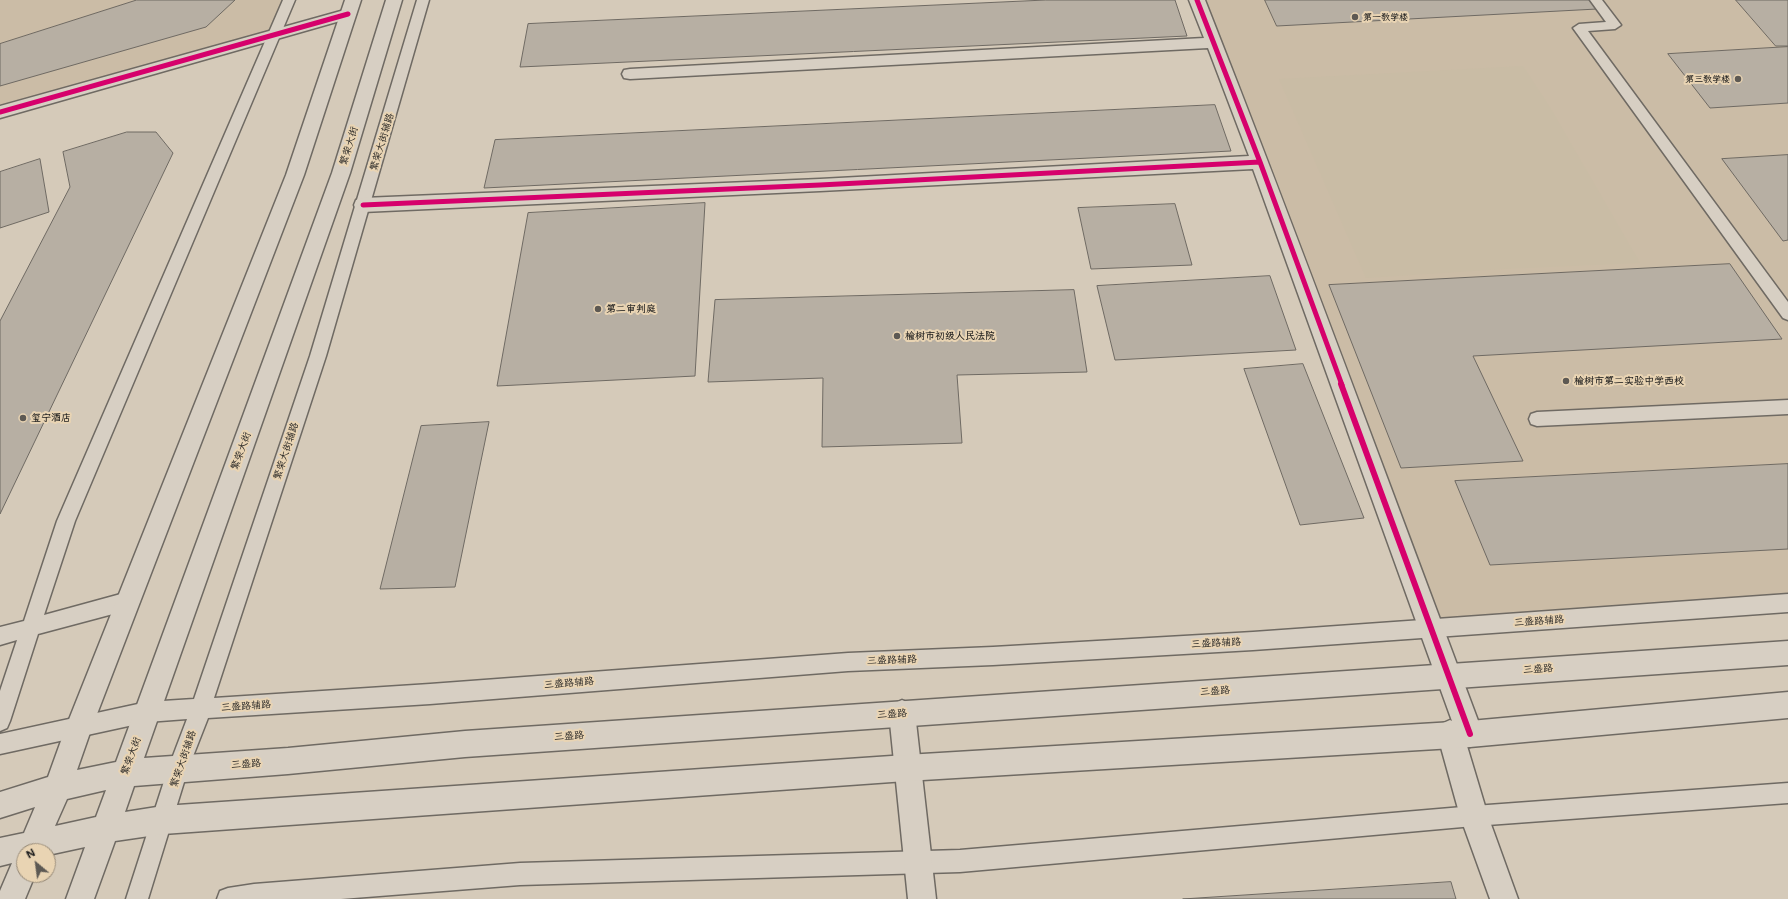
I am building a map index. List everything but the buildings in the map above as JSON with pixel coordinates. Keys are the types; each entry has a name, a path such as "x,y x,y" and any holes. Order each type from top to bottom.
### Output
{"main road":[{"name":"繁荣大街","path":"80,899 341,173 394,0"},
{"path":"1197,0 1260,162 1448,674 1474,816 1504,899"},
{"path":"0,112 275,35 350,7"},
{"path":"34,843 58,787 79,727 295,175 350,7"},
{"path":"630,74 1214,43"},
{"path":"363,205 812,185 1260,162"},
{"name":"三盛路","path":"0,805 58,787 125,773 288,762 465,744 1448,674 1788,653"},
{"path":"56,845 105,829 163,820 366,807 906,768 1460,734 1788,705"},
{"path":"902,713 906,768 919,862 922,899"},
{"path":"0,852 16,853"},
{"path":"11,899 17,883"}],"lane":[{"path":"0,721 66,521 289,0"},
{"name":"繁荣大街辅路","path":"137,899 178,769 201,709 318,356 423,0"},
{"path":"1596,0 1615,25 1579,28 1788,314"},
{"path":"1537,419 1788,407"},
{"path":"0,636 128,601"},
{"name":"三盛路辅路","path":"0,744 147,712 430,694 848,662 1025,654 1788,603"},
{"path":"228,899 254,895 520,874 960,861 1474,816 1788,793"}],"shaded area":[{"path":"0,0 284,0 275,35 0,112"},
{"name":"榆树市第二实验中学西校","path":"1197,0 1788,0 1788,599 1439,624"},
{"path":"1523,66 1551,109 1640,263 1504,269 1366,278 1279,79"}],"cycle path":[{"path":"1197,0 1260,162 1470,734"},
{"path":"0,112 348,14"},
{"path":"363,205 820,185 1260,162"}],"place":[{"name":"第一教学楼","path":"1355,17"},
{"name":"第三教学楼","path":"1738,79"},
{"name":"第二审判庭","path":"598,309"},
{"name":"榆树市初级人民法院","path":"897,336"},
{"name":"榆树市第二实验中学西校","path":"1566,381"},
{"name":"玺宁酒店","path":"23,418"}]}
